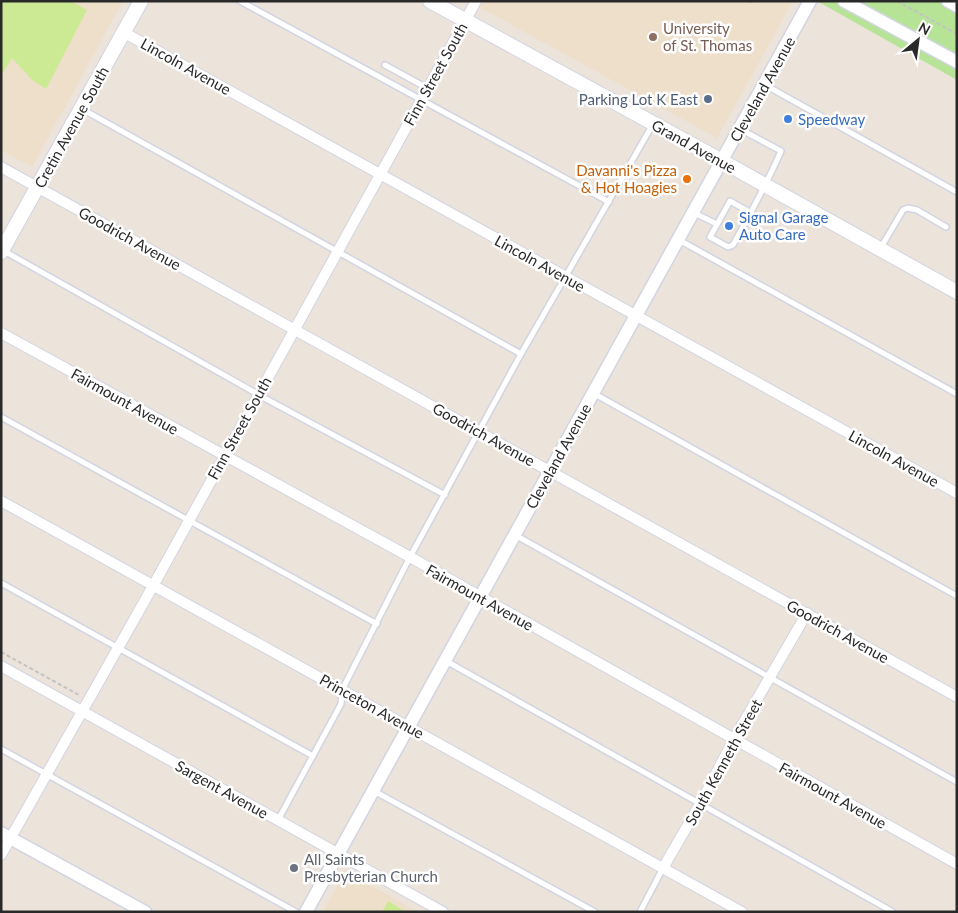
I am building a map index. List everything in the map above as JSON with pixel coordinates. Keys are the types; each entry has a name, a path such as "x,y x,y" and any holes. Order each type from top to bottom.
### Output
{"main road":[{"name":"Cretin Avenue South","path":"2,251 141,1"},
{"name":"Grand Avenue","path":"430,1 957,292"}],"street":[{"name":"Finn Street South","path":"1,855 6,836 46,773 153,586 476,1"},
{"name":"Cleveland Avenue","path":"306,912 810,1"},
{"path":"844,1 957,62"},
{"path":"948,1 957,6"},
{"name":"Lincoln Avenue","path":"123,32 957,493"},
{"name":"Goodrich Avenue","path":"1,167 957,697"},
{"name":"Fairmount Avenue","path":"1,334 410,557 957,864"},
{"name":"Princeton Avenue","path":"1,501 742,912"},
{"name":"South Kenneth Street","path":"664,868 734,739 807,613"},
{"name":"Sargent Avenue","path":"1,666 443,912"},
{"path":"6,836 145,912"}],"lane":[{"path":"240,1 609,202"},
{"path":"384,65 428,88"},
{"path":"765,85 957,192"},
{"path":"81,109 522,354"},
{"path":"277,820 341,704 342,690 410,557 565,276 653,124"},
{"path":"740,129 781,151 766,186 751,213 731,247 710,237 730,201 751,213"},
{"path":"880,249 904,210 908,208 916,210 946,227"},
{"path":"693,213 717,224"},
{"path":"679,240 957,394"},
{"path":"2,251 258,395 445,495"},
{"path":"593,393 957,596"},
{"path":"1,417 377,624"},
{"path":"515,535 957,782"},
{"path":"1,583 313,756"},
{"path":"445,661 893,912"},
{"path":"1,749 296,912"},
{"path":"373,790 595,912"},
{"name":"South Kenneth Street","path":"640,912 664,868"}],"path":[{"path":"749,2 758,1"},
{"path":"897,1 957,34"},
{"path":"1,652 79,695"}],"shaded area":[{"path":"1,1 123,1 32,167 1,150"},
{"name":"University of St. Thomas","path":"468,1 793,1 717,138"},
{"path":"345,871 418,912 323,912"}],"green space":[{"path":"1,1 71,1 87,10 46,89 32,80 12,58 1,76"},
{"path":"817,1 957,1 957,80"},
{"path":"388,901 406,912 382,912"}],"place":[{"name":"University of St. Thomas","path":"653,37"},
{"name":"Parking Lot K East","path":"708,99"},
{"name":"Speedway","path":"788,119"},
{"name":"Davanni's Pizza & Hot Hoagies","path":"687,179"},
{"name":"Signal Garage Auto Care","path":"729,226"},
{"name":"All Saints Presbyterian Church","path":"294,868"}]}
